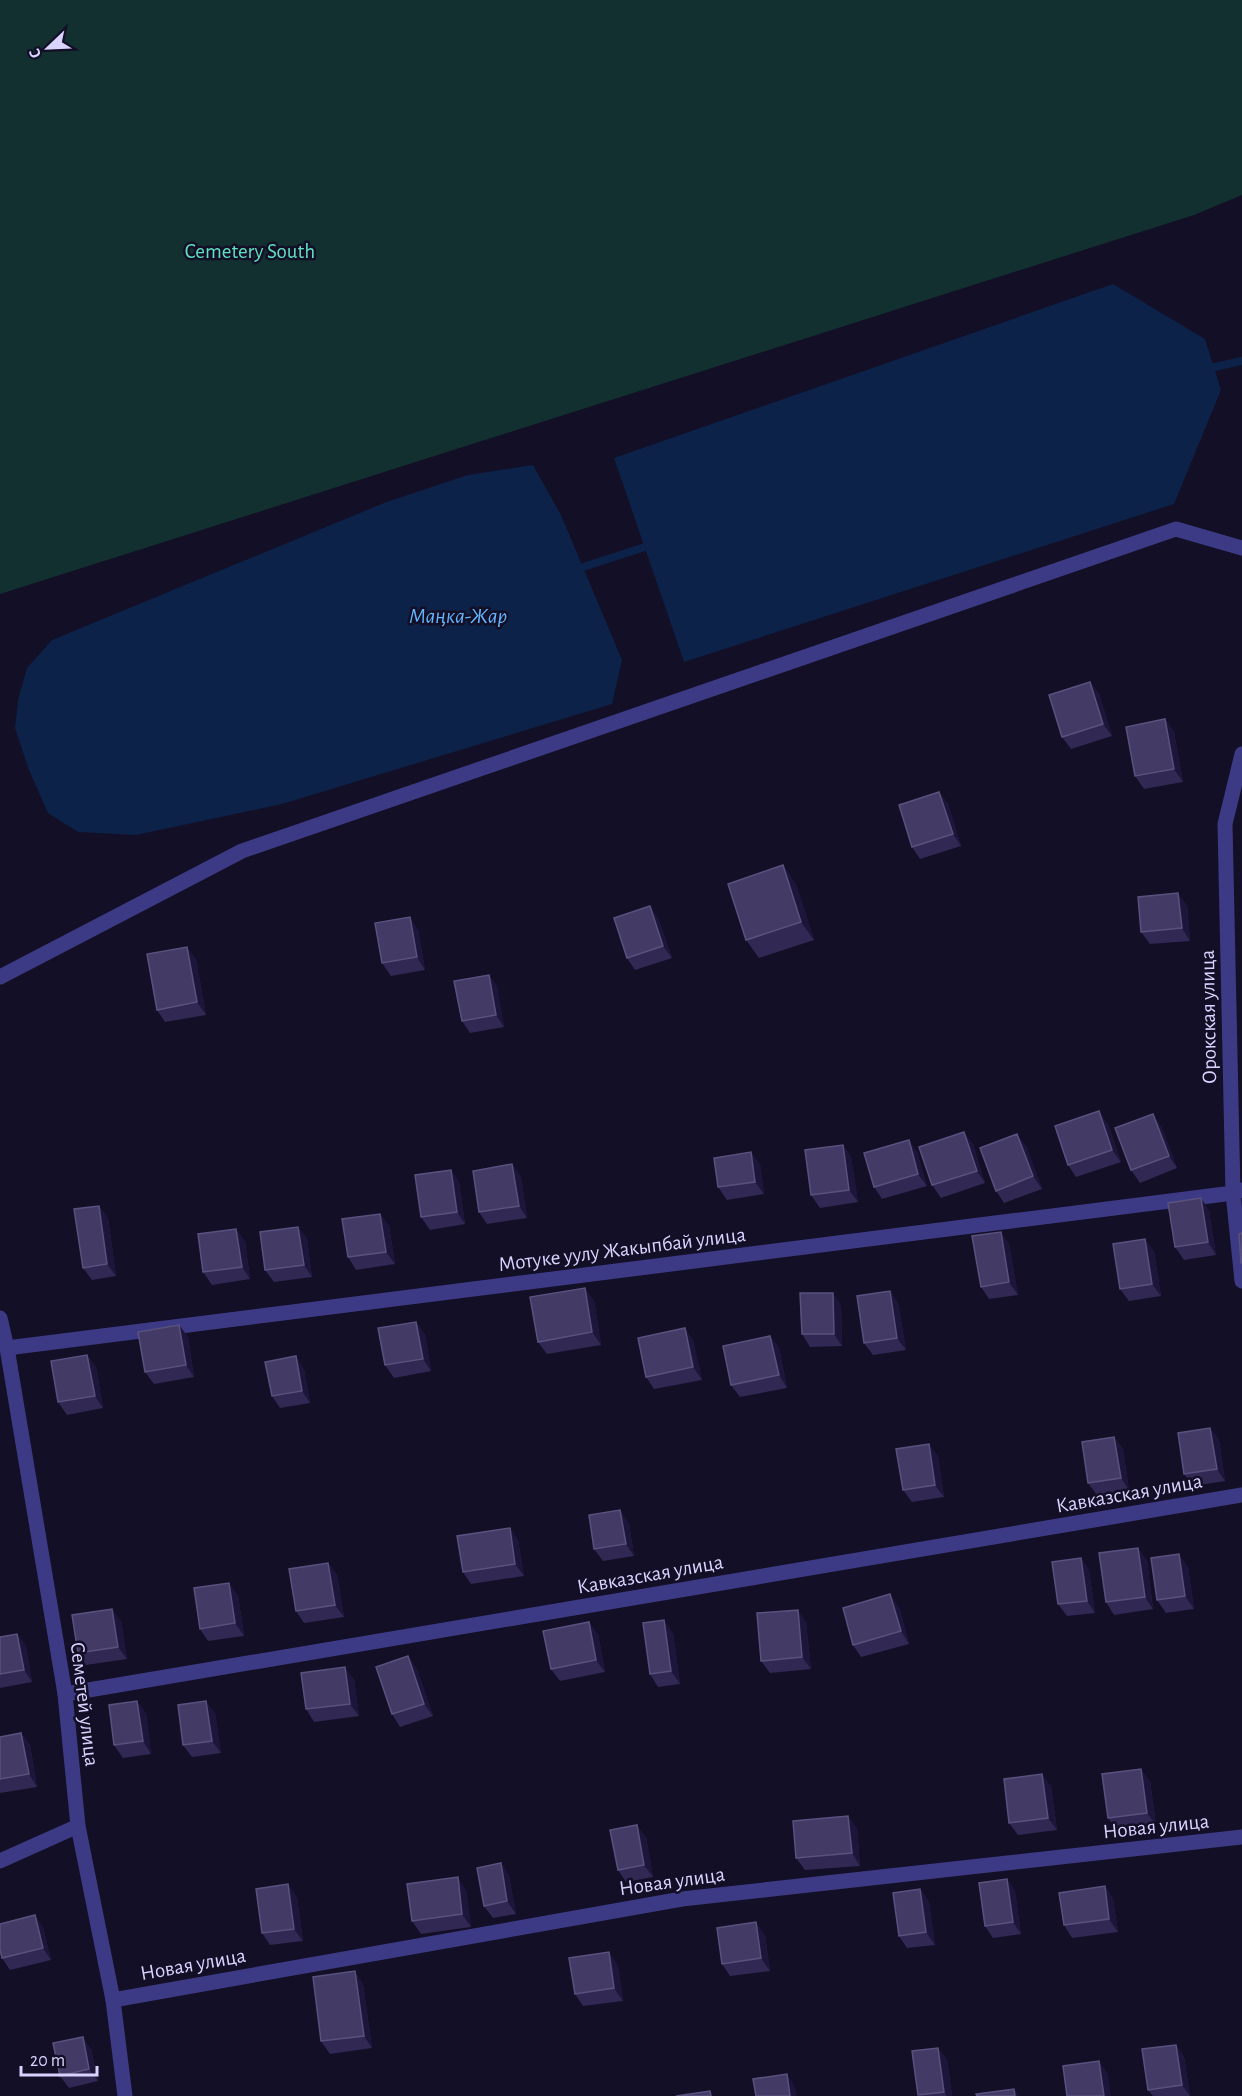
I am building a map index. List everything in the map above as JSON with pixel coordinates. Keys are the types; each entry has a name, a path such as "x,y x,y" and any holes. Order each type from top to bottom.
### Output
{"street":[{"path":"0,977 242,851 1176,529 1242,548"},
{"name":"Орокская улица","path":"1242,754 1225,824 1242,1281"},
{"name":"Мотуке уулу Жакыпбай улица","path":"7,1348 1237,1192"},
{"name":"Семетей улица","path":"0,1318 65,1694 78,1826 113,2000 125,2096"},
{"name":"Кавказская улица","path":"65,1694 1242,1495"},
{"path":"0,1861 78,1826"},
{"name":"Новая улица","path":"113,2000 682,1899 1242,1837"}],"green space":[{"name":"Cemetery South","path":"0,0 1242,0 1242,195 1194,215 0,594"}],"water":[{"path":"1113,284 1205,339 1221,390 1174,504 684,662 614,458"},
{"name":"Маңка-Жар","path":"533,465 561,515 622,660 612,704 282,804 136,835 78,832 48,813 29,770 15,728 18,700 27,668 52,640 384,503 468,475"}],"building":[{"path":"1090,682 1103,724 1062,737 1049,695"},
{"path":"1165,719 1174,769 1135,776 1126,727"},
{"path":"939,792 953,834 912,847 899,805"},
{"path":"783,865 801,922 746,940 728,884"},
{"path":"1178,893 1182,928 1141,932 1138,897"},
{"path":"650,906 663,946 627,958 614,918"},
{"path":"410,917 417,957 382,963 375,923"},
{"path":"187,947 197,1002 157,1010 147,954"},
{"path":"489,975 496,1015 462,1021 454,981"},
{"path":"1099,1111 1112,1150 1068,1165 1055,1126"},
{"path":"1153,1114 1169,1156 1131,1170 1115,1128"},
{"path":"964,1132 977,1171 932,1185 919,1147"},
{"path":"1017,1134 1033,1176 996,1191 980,1148"},
{"path":"909,1140 918,1174 874,1187 864,1153"},
{"path":"843,1145 849,1190 811,1195 805,1150"},
{"path":"751,1152 755,1182 718,1187 714,1158"},
{"path":"512,1164 519,1206 479,1212 473,1171"},
{"path":"451,1170 457,1212 421,1217 415,1175"},
{"path":"1201,1198 1208,1242 1175,1247 1168,1203"},
{"path":"99,1206 107,1264 83,1268 74,1209"},
{"path":"380,1214 386,1252 348,1257 342,1219"},
{"path":"298,1227 304,1265 265,1270 260,1232"},
{"path":"236,1229 242,1267 203,1272 198,1234"},
{"path":"1001,1232 1009,1282 981,1287 972,1236"},
{"path":"1242,1233 1242,1263 1241,1263 1239,1234"},
{"path":"1145,1239 1152,1284 1120,1289 1113,1244"},
{"path":"585,1288 592,1332 538,1342 530,1297"},
{"path":"890,1291 897,1338 864,1343 857,1296"},
{"path":"800,1293 833,1293 834,1334 802,1334"},
{"path":"416,1322 423,1359 385,1365 378,1328"},
{"path":"179,1325 186,1365 145,1372 138,1332"},
{"path":"685,1328 693,1367 646,1377 638,1338"},
{"path":"770,1336 779,1375 731,1385 723,1346"},
{"path":"87,1355 95,1396 58,1402 51,1361"},
{"path":"296,1356 302,1391 272,1396 265,1362"},
{"path":"1210,1428 1217,1469 1184,1474 1178,1433"},
{"path":"1114,1437 1121,1478 1088,1483 1082,1442"},
{"path":"929,1444 935,1485 903,1490 896,1449"},
{"path":"620,1510 626,1544 594,1549 589,1515"},
{"path":"510,1528 515,1564 463,1572 457,1536"},
{"path":"1138,1548 1145,1597 1106,1602 1099,1553"},
{"path":"1179,1554 1185,1596 1157,1600 1151,1558"},
{"path":"1081,1558 1087,1601 1058,1604 1052,1562"},
{"path":"328,1563 335,1605 296,1611 289,1569"},
{"path":"229,1583 235,1623 200,1629 194,1588"},
{"path":"890,1594 901,1631 853,1645 843,1608"},
{"path":"112,1609 118,1647 78,1653 72,1615"},
{"path":"798,1610 802,1657 761,1661 757,1613"},
{"path":"664,1620 671,1671 650,1674 643,1623"},
{"path":"589,1622 596,1660 551,1669 543,1631"},
{"path":"17,1634 24,1670 0,1674 0,1637"},
{"path":"408,1656 424,1704 392,1714 376,1667"},
{"path":"345,1667 350,1704 306,1709 301,1673"},
{"path":"137,1701 143,1741 114,1745 109,1705"},
{"path":"206,1701 212,1741 183,1745 178,1705"},
{"path":"21,1733 29,1774 0,1779 0,1737"},
{"path":"1141,1769 1147,1813 1108,1818 1102,1774"},
{"path":"1042,1774 1048,1818 1009,1823 1004,1779"},
{"path":"848,1816 852,1853 796,1858 793,1821"},
{"path":"637,1825 644,1865 618,1870 610,1830"},
{"path":"501,1863 507,1901 484,1906 477,1868"},
{"path":"458,1877 462,1914 412,1921 407,1884"},
{"path":"1007,1879 1013,1922 985,1926 979,1883"},
{"path":"288,1884 294,1929 262,1933 256,1889"},
{"path":"1105,1886 1109,1919 1064,1925 1059,1893"},
{"path":"920,1889 926,1932 899,1936 893,1893"},
{"path":"35,1915 43,1948 2,1958 0,1924"},
{"path":"756,1922 761,1958 722,1964 717,1928"},
{"path":"609,1952 614,1988 575,1994 569,1958"},
{"path":"355,1971 364,2036 321,2041 313,1977"},
{"path":"83,2037 89,2069 60,2076 53,2043"},
{"path":"1176,2045 1182,2085 1148,2090 1142,2049"},
{"path":"938,2048 944,2092 918,2095 912,2051"},
{"path":"1099,2061 1104,2096 1067,2096 1063,2066"},
{"path":"787,2074 790,2096 756,2096 753,2079"},
{"path":"1014,2089 1015,2096 977,2096 976,2094"},
{"path":"710,2091 711,2096 676,2096"}],"waterway":[{"path":"1205,369 1242,361"},
{"path":"574,570 654,544"}]}
